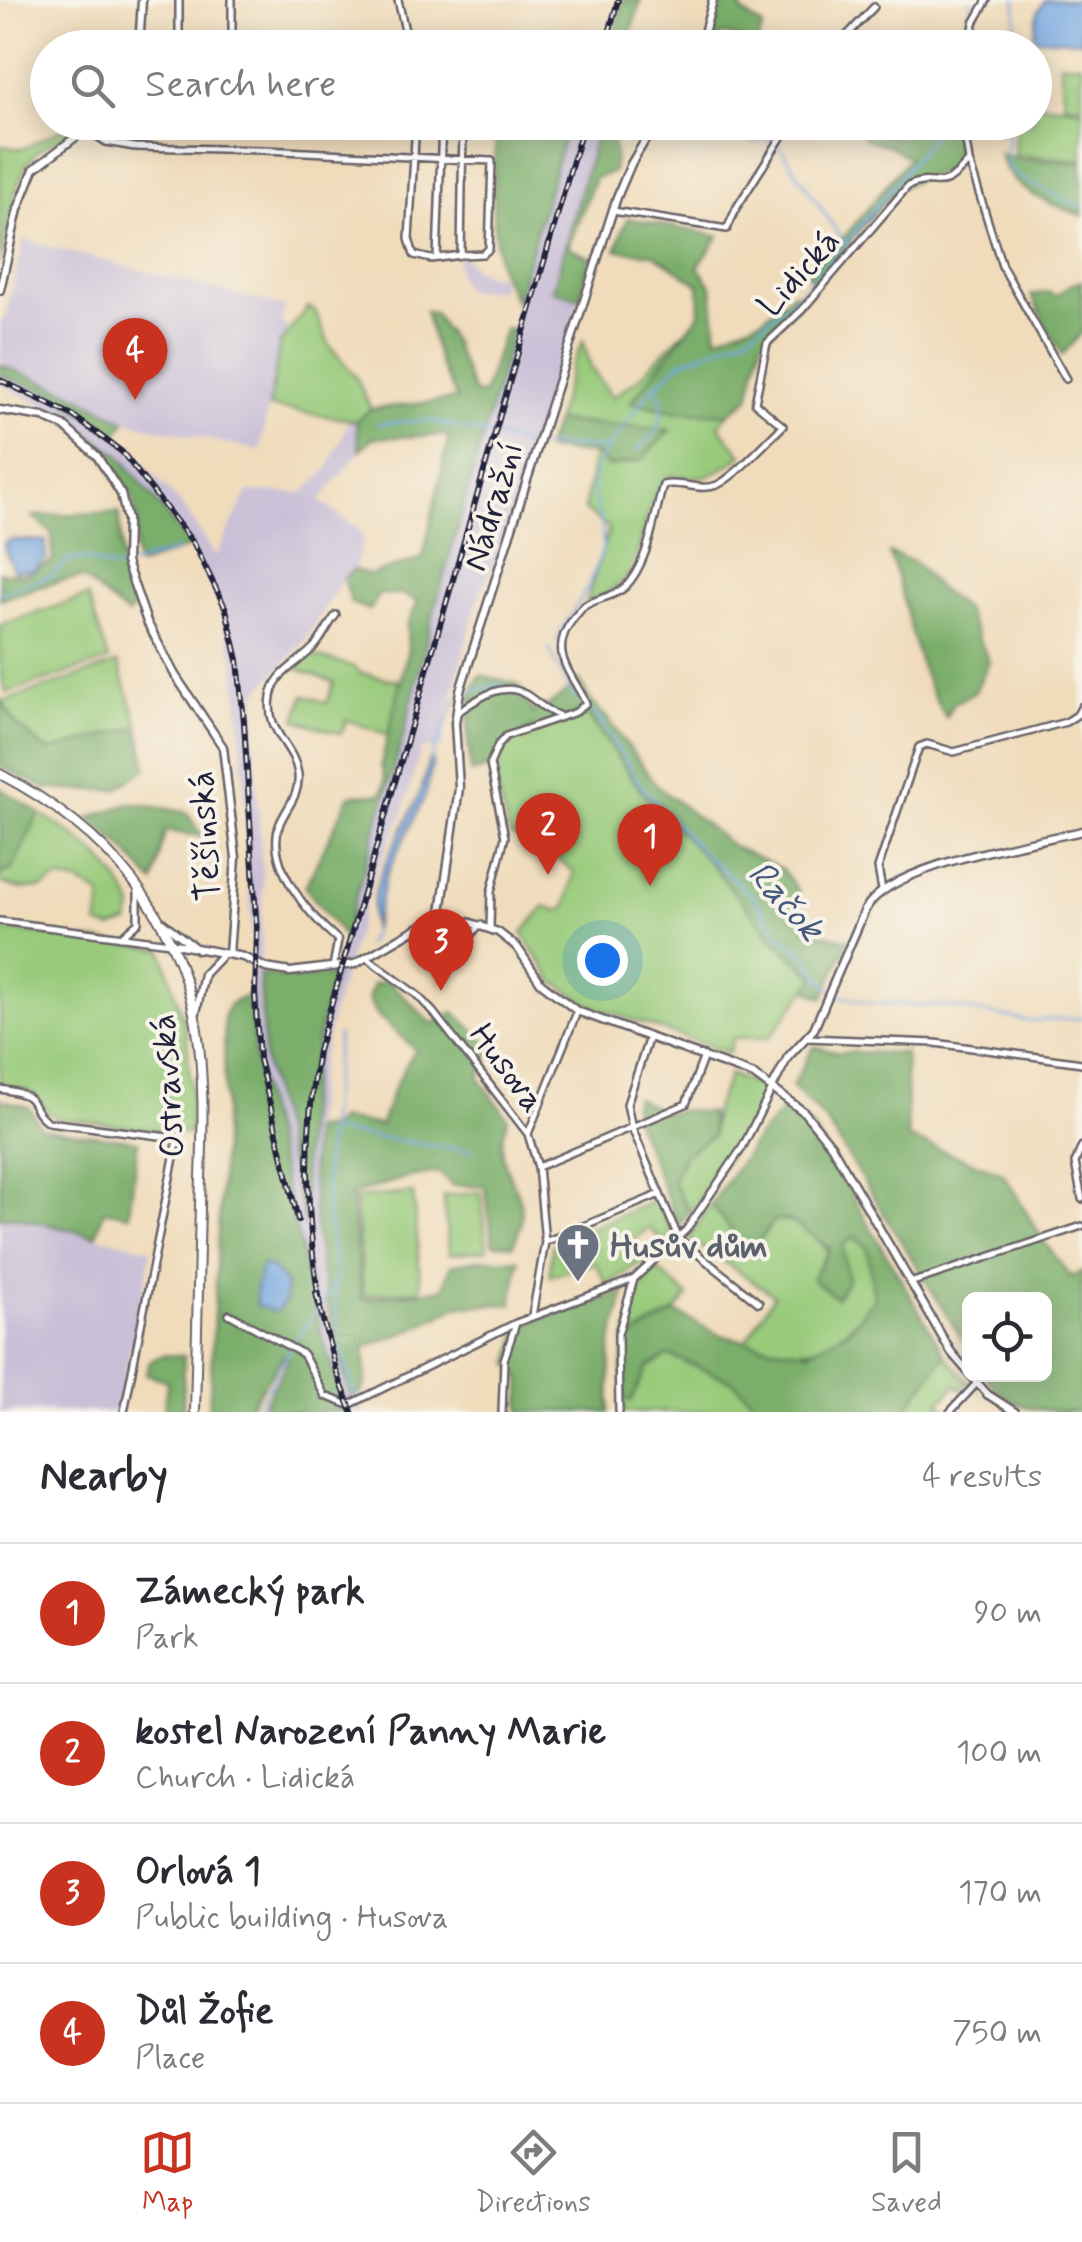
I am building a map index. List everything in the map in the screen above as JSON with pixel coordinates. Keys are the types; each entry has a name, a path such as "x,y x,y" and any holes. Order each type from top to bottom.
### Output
{"main road":[{"name":"Ostravská","path":"0,774 86,828 138,890 170,943 195,1019 202,1108 195,1412"}],"street":[{"path":"140,30 142,0"},
{"path":"179,0 179,30"},
{"path":"232,0 232,30"},
{"path":"398,0 404,30"},
{"path":"704,30 712,0"},
{"path":"973,30 987,0"},
{"path":"852,30 874,7"},
{"path":"0,290 18,208 34,169 73,140"},
{"path":"103,140 136,147 415,156 492,160 489,249 483,254 434,258 414,255 410,248 415,156 415,140"},
{"path":"434,258 441,140"},
{"path":"461,256 462,140"},
{"name":"Nádražní","path":"440,919 460,780 456,714 565,354 631,164 645,140"},
{"path":"614,211 727,230 779,140"},
{"path":"967,140 1002,266 1066,379"},
{"name":"Lidická","path":"490,928 491,892 505,829 490,764 506,736 583,706 565,666 560,643 565,630 582,607 614,594 633,576 643,556 663,485 718,485 783,426 755,403 767,343 802,310 908,186 954,180 970,161"},
{"name":"Těšínská","path":"0,410 43,417 64,426 108,470 126,507 129,574 162,652 223,747 237,874 226,954"},
{"path":"334,968 338,940 304,908 277,839 298,784 294,759 275,733 270,698 280,676 316,645 336,615"},
{"path":"456,714 481,696 504,690 524,693 545,711 561,716"},
{"path":"882,890 878,868 919,748 927,744 954,752 1066,722 1077,716 1082,706"},
{"path":"229,1314 303,1354 325,1396 348,1405 516,1323 634,1279 679,1238 742,1148 788,1057 814,1029 869,903 882,890 950,862 1082,831"},
{"path":"120,937 138,922 138,890"},
{"path":"157,916 199,950"},
{"path":"0,922 170,943 226,954 280,971 334,968 367,958 422,924 440,919 490,928 511,941 541,983 577,1011 754,1074 804,1112 824,1134 942,1339 976,1384 1015,1412"},
{"path":"442,968 480,924"},
{"path":"195,1019 204,974 226,954"},
{"name":"Husova","path":"367,958 434,1013 528,1134 538,1167 545,1242 532,1316"},
{"path":"528,1134 577,1011"},
{"path":"650,1037 627,1104 632,1128 679,1238 760,1304"},
{"path":"805,1038 936,1043 1082,1063"},
{"path":"538,1167 686,1104 704,1056"},
{"path":"0,1089 22,1092 32,1098 40,1116 48,1122 176,1138 171,1182 124,1412"},
{"path":"1082,1146 1075,1163 1082,1199"},
{"path":"545,1242 660,1194"},
{"path":"910,1282 1082,1226"},
{"path":"619,1412 618,1334 634,1279"},
{"path":"502,1412 504,1360 516,1323"},
{"path":"950,1412 976,1384"}],"shaded area":[{"path":"563,140 594,140 553,289 580,299 499,555 481,590 447,714 442,749 421,749 402,816 375,872 333,1011 317,1083 311,1146 315,1245 330,1334 357,1412 347,1412 322,1336 255,1059 240,723 234,661 221,610 191,546 119,455 70,419 0,384 0,375 56,395 117,435 183,506 215,557 248,492 303,493 328,469 349,420 356,421 360,451 320,501 361,531 363,542 354,570 343,578 304,642 256,694 254,741 263,881 259,994 263,1058 304,1220 304,1115 313,1051 513,330 516,302"},
{"path":"24,240 285,307 281,322 289,330 280,343 260,451 125,421 67,391 0,365 0,321 5,317"},
{"path":"457,256 465,257 473,268 489,275 500,274 501,289 467,291 458,278"},
{"path":"11,1216 152,1249 117,1412 0,1412 0,1218"}],"green space":[{"path":"623,0 641,0 631,30 615,30"},
{"path":"723,0 741,0 742,12 763,27 762,30 714,30"},
{"path":"1060,63 1082,63 1082,106 1064,104"},
{"path":"1052,105 1082,108 1082,160 1014,155 1015,140 1052,140"},
{"path":"40,140 56,140 38,151 23,173 0,264 0,146 22,149"},
{"path":"495,140 563,140 516,302 499,268 493,215"},
{"path":"594,140 613,140 613,172 595,178 568,247 591,258 580,299 553,290"},
{"path":"870,140 956,140 961,159 892,195 815,286 807,272 846,235 909,158"},
{"path":"1000,154 1020,159 1082,162 1082,216 1021,187"},
{"path":"627,218 719,236 698,267 712,287 717,337 762,319 793,293 807,294 761,343 749,398 728,414 673,411 631,402 700,314 699,285 654,254 616,250"},
{"path":"1082,281 1082,333 1062,355 1031,295 1048,292 1057,296 1069,285"},
{"path":"308,307 315,311 330,346 356,377 371,409 356,421 269,407 280,343"},
{"path":"425,311 434,313 453,342 473,392 483,395 505,328 513,330 432,618 403,737 344,937 305,887 350,795 382,794 385,779 381,765 408,649 407,626 418,601 401,594 379,594 370,610 351,603 343,578 354,570 370,575 423,558 449,435 372,438 360,451 356,421 371,409 457,399 440,365"},
{"path":"700,315 631,402 673,411 728,414 719,426 742,455 708,475 669,476 655,497 626,577 586,604 609,528 584,510 594,454 609,467 641,460 669,430 556,421 571,368 583,341 591,368 612,397 639,378"},
{"path":"0,365 67,391 125,421 117,435 56,395 0,375"},
{"path":"53,409 119,455 191,546 138,566 136,512 124,482 91,442"},
{"path":"556,421 670,430 641,460 609,467 594,454 545,450"},
{"path":"119,512 123,578 134,609 127,615 83,578 0,599 0,572 24,575 53,561 52,533 33,516"},
{"path":"889,553 914,562 965,609 989,661 975,692 953,704 946,717 919,658"},
{"path":"88,596 109,660 6,693 0,673 0,625"},
{"path":"312,655 355,667 360,673 400,681 389,735 347,720 341,734 296,720 304,695 327,703 334,682 295,668"},
{"path":"118,663 139,727 47,751 16,724 2,702"},
{"path":"480,675 518,684 533,712 550,705 580,681 590,700 657,786 734,847 782,869 799,892 794,919 810,931 849,940 823,998 806,989 816,977 775,941 712,865 643,793 585,711 532,729 511,742 494,766 471,773 469,711"},
{"path":"0,699 16,724 47,751 139,727 147,768 116,790 44,788 0,766"},
{"path":"585,711 643,793 712,865 775,941 816,977 769,1038 733,1038 729,1053 589,1005 553,981 522,933 546,906 558,911 566,907 574,872 540,845 510,836 498,791 497,764 510,740"},
{"path":"0,788 39,813 12,870 0,874"},
{"path":"131,803 186,812 202,836 165,831 154,883 89,818"},
{"path":"39,813 105,863 133,906 128,923 111,929 97,924 102,896 78,882 58,879 42,888 22,889 0,883 0,874 12,869"},
{"path":"0,929 162,949 186,1030 192,1100 190,1134 57,1118 31,1093 0,1085"},
{"path":"260,974 296,978 334,975 308,1100 305,1227 264,1058"},
{"path":"389,981 432,1024 454,1012 493,1048 479,1078 508,1118 502,1139 503,1157 522,1214 513,1245 493,1244 485,1187 451,1185 439,1172 408,1177 351,1195 362,1299 443,1289 451,1265 481,1259 519,1260 512,1304 459,1306 365,1347 366,1383 361,1393 350,1396 320,1264 313,1200 312,1130 333,1126 339,1119 381,1125 391,1094 415,1049 377,1015 368,999 373,984"},
{"path":"251,994 260,1084 322,1336 347,1412 260,1412 288,1360 283,1356 246,1412 209,1412 225,1100 224,1015 230,1004"},
{"path":"814,1046 835,1052 905,1053 908,1138 1003,1173 1045,1243 1071,1277 1082,1271 1082,1412 1028,1407 1005,1396 990,1382 1052,1382 1052,1292 962,1292 962,1339 824,1118 792,1086"},
{"path":"729,1074 768,1090 748,1129 690,1212 672,1181 685,1153 713,1135 715,1111"},
{"path":"636,1098 666,1113 710,1113 713,1135 685,1154 672,1181 690,1212 679,1226 636,1122"},
{"path":"0,1099 29,1107 41,1128 138,1141 129,1215 104,1210 96,1236 11,1216 0,1218"},
{"path":"785,1108 812,1127 945,1355 904,1412 764,1412 734,1382 669,1355 647,1368 631,1401 624,1397 625,1341 675,1312 720,1335 809,1351 849,1330 874,1298 867,1248 854,1237 842,1246 848,1279 836,1298 812,1279 830,1248 789,1220 775,1220 749,1254 711,1204 758,1137"},
{"path":"481,1192 487,1250 449,1254 443,1196"},
{"path":"413,1193 421,1290 364,1295 355,1198"},
{"path":"658,1199 673,1235 665,1243 649,1228 629,1244 642,1262 607,1285 595,1263 550,1276 552,1245"},
{"path":"711,1204 749,1253 775,1220 787,1221 818,1240 847,1279 842,1246 854,1237 867,1248 875,1298 846,1330 820,1346 788,1349 746,1341 774,1295 689,1239"},
{"path":"657,1269 688,1296 675,1312 625,1341 641,1286"},
{"path":"625,1292 611,1345 609,1412 521,1412 521,1379 510,1363 520,1326"},
{"path":"164,1355 184,1356 183,1412 164,1412 167,1381 146,1374 150,1361"},
{"path":"669,1355 735,1382 764,1412 623,1412 624,1397 632,1400 647,1367"},
{"path":"945,1355 962,1375 962,1382 968,1382 962,1390 956,1385 939,1403 946,1409 943,1412 904,1412"}],"water":[{"path":"1045,0 1082,0 1082,41 1052,39 1052,30 1035,30 1038,11"},
{"path":"46,541 46,559 33,570 14,571 4,547 5,542"},
{"path":"428,761 433,761 426,794 386,876 373,930 372,908 377,887 424,782"},
{"path":"262,1265 272,1268 286,1284 285,1302 276,1312 256,1305"}],"waterway":[{"path":"966,30 972,0"},
{"path":"1016,0 1017,30"},
{"path":"753,144 761,140"},
{"path":"766,140 777,143 845,244"},
{"path":"556,641 587,589 603,549 593,477 601,457 650,391 681,362 746,336 788,305 851,237 928,140"},
{"path":"1008,140 1006,160 1014,175 1082,208"},
{"path":"636,450 652,437 660,421 662,404 657,384"},
{"path":"377,424 429,420 532,446 607,448"},
{"path":"131,565 177,550"},
{"path":"0,593 51,576 67,562 81,558 115,569 123,567"},
{"name":"Račok","path":"549,648 570,690 599,719 642,787 705,855 752,895 779,934 803,953 837,995 871,1003 946,1006 1029,1021 1082,1018"},
{"path":"462,693 503,684"},
{"path":"429,763 457,697"},
{"path":"366,945 373,931"},
{"path":"255,1412 294,1341 321,1306 337,1276 327,1214 325,1167 338,1035"},
{"path":"330,1131 472,1151"},
{"path":"335,1283 337,1339 361,1412"}],"railway":[{"path":"610,30 618,0"},
{"path":"320,1306 308,1179 318,1051 579,140"},
{"path":"0,380 72,415 122,452 194,544 226,609 238,660 244,722 257,934 259,1059 298,1220"},
{"path":"316,1293 336,1370 352,1412"}],"place":[{"name":"Důl Žofie","path":"135,400"},
{"name":"kostel Narození Panny Marie","path":"548,875"},
{"name":"Zámecký park","path":"650,886"},
{"name":"Orlová 1","path":"441,991"},
{"name":"Husův dům","path":"578,1283"}]}
